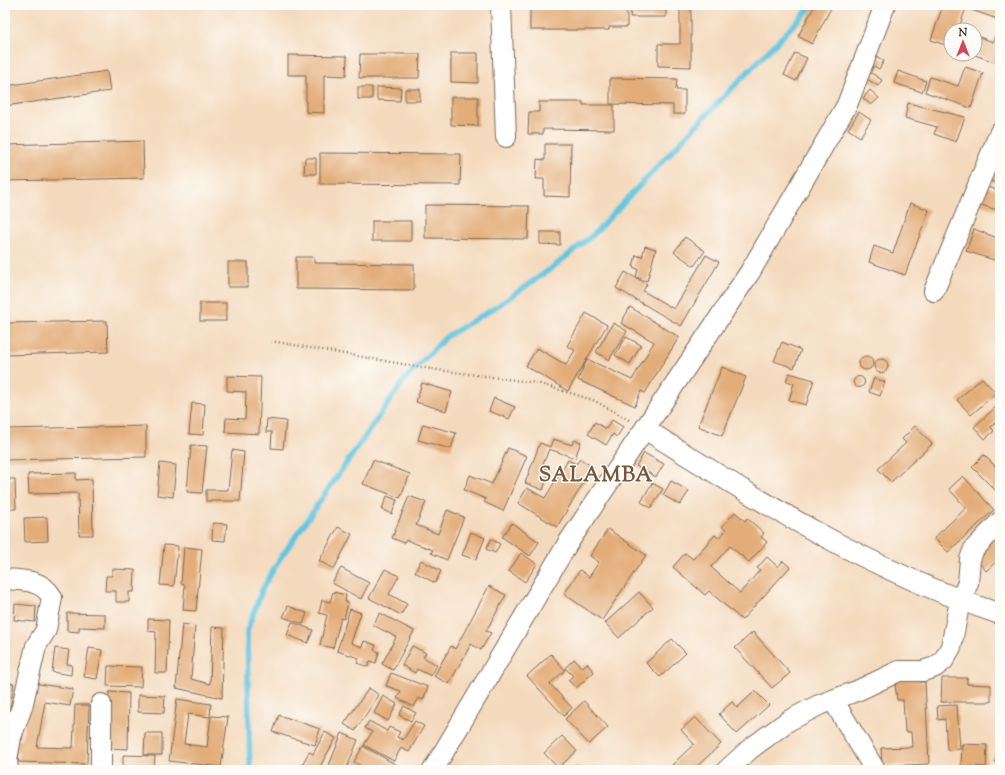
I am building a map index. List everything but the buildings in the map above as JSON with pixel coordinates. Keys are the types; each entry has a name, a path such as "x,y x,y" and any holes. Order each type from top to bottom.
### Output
{"street":[{"path":"501,5 506,137"},
{"path":"432,770 568,543 750,272 847,106 885,5"},
{"path":"934,291 1000,132"},
{"path":"645,429 740,489 871,561 960,601 1000,614"},
{"path":"727,770 750,749 788,722 833,700 859,690 899,671 923,671 935,667 943,661 951,647 960,601 968,582 970,559 974,550 1000,522"},
{"path":"5,578 32,582 47,588 52,597 46,630 36,646 22,707 11,737 8,770"},
{"path":"833,700 875,770"},
{"path":"101,704 101,770"}],"path":[{"path":"271,341 431,369 537,383 593,400 645,429"}],"waterway":[{"path":"250,770 247,631 262,590 279,560 405,379 446,337 496,307 552,268 593,235 707,114 813,5"}],"district":[{"name":"SALAMBA","path":"596,476"}]}
